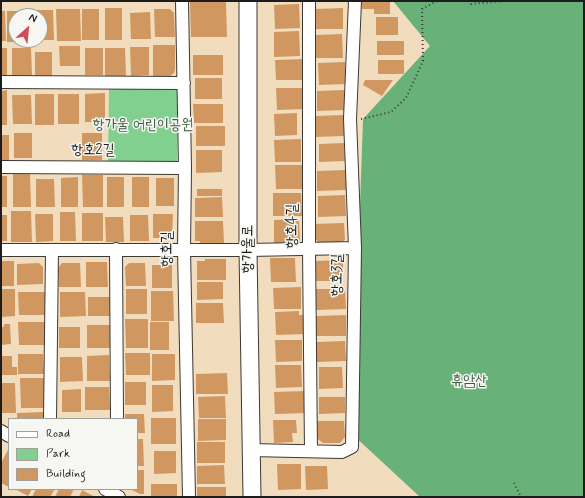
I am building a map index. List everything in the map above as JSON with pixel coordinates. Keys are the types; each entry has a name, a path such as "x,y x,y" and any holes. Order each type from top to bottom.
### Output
{"main road":[{"name":"항가울로","path":"248,1 248,250 250,450 252,497"}],"street":[{"name":"항호길","path":"182,1 185,168 184,250 189,497"},
{"name":"항호4길","path":"309,1 309,249 312,451"},
{"name":"항호3길","path":"250,450 342,452 352,447 355,248 350,119 355,1"},
{"path":"1,82 184,83"},
{"name":"항호2길","path":"1,167 185,168"},
{"path":"1,250 248,250 355,248"},
{"path":"116,249 118,418"},
{"path":"50,418 52,250"},
{"path":"108,490 119,494"}],"path":[{"path":"350,119 360,119 391,112 406,98 423,61 422,9 437,1"},
{"path":"468,1 472,4 504,1"},
{"path":"514,484 521,497"}],"green space":[{"name":"휴암산","path":"393,1 584,1 584,497 420,497 352,434 363,119 430,46"},
{"name":"항가울 어린이공원","path":"109,89 178,89 177,163 108,162"}],"building":[{"path":"362,1 390,1 390,14 374,14 374,9 362,9"},
{"path":"190,2 226,2 227,37 191,37"},
{"path":"299,4 300,28 275,29 274,5"},
{"path":"105,8 122,8 122,40 105,40"},
{"path":"343,8 343,29 316,29 315,9"},
{"path":"56,9 80,9 81,41 57,41"},
{"path":"82,9 99,9 99,40 82,40"},
{"path":"154,9 170,9 174,13 175,37 155,37"},
{"path":"48,10 53,10 54,40 48,40"},
{"path":"1,11 5,11 6,41 1,41"},
{"path":"7,11 8,11 8,42"},
{"path":"150,12 151,39 131,39 130,13"},
{"path":"376,17 398,17 398,35 376,35"},
{"path":"299,31 300,56 274,57 274,32"},
{"path":"342,34 343,58 316,58 315,35"},
{"path":"377,41 404,41 404,55 377,55"},
{"path":"153,45 175,45 175,69 174,73 170,76 153,76"},
{"path":"59,46 80,46 80,66 60,66"},
{"path":"130,47 149,47 149,75 131,76"},
{"path":"1,48 7,48 7,77 1,77"},
{"path":"12,48 31,48 32,75 12,76"},
{"path":"85,48 103,48 103,75 85,75"},
{"path":"105,48 125,48 126,76 105,76"},
{"path":"35,52 52,52 52,76 35,76"},
{"path":"193,55 223,55 223,75 193,75"},
{"path":"304,59 305,80 276,80 275,60"},
{"path":"378,60 404,60 404,74 378,74"},
{"path":"345,62 346,84 319,85 318,63"},
{"path":"195,78 222,78 222,99 195,99"},
{"path":"365,80 393,80 382,96 363,85"},
{"path":"276,88 304,88 304,109 277,110"},
{"path":"7,90 7,125 1,125 1,91"},
{"path":"344,90 345,110 317,111 317,91"},
{"path":"105,93 105,122 85,122 85,94"},
{"path":"35,94 54,94 54,125 35,125"},
{"path":"58,94 79,94 79,124 58,124"},
{"path":"12,95 31,95 32,124 13,124"},
{"path":"193,104 223,104 223,123 194,123"},
{"path":"297,113 297,135 275,136 274,114"},
{"path":"344,115 345,136 315,137 314,116"},
{"path":"196,126 225,126 225,146 196,146"},
{"path":"14,133 32,133 32,158 14,158"},
{"path":"82,133 102,133 102,160 82,160"},
{"path":"1,135 9,135 9,160 1,160"},
{"path":"301,139 301,162 275,162 274,140"},
{"path":"344,143 345,161 319,162 319,144"},
{"path":"196,150 222,150 222,172 196,173"},
{"path":"275,165 302,165 303,189 276,189"},
{"path":"346,170 347,190 317,191 317,171"},
{"path":"13,173 30,173 31,207 13,207"},
{"path":"82,175 103,175 103,207 83,207"},
{"path":"1,176 7,176 7,207 1,207"},
{"path":"78,177 78,207 61,207 61,178"},
{"path":"107,177 124,177 124,207 107,207"},
{"path":"132,177 149,177 149,207 132,207"},
{"path":"156,178 174,178 174,206 156,206"},
{"path":"36,179 54,179 55,207 36,207"},
{"path":"197,189 222,189 222,196 197,196"},
{"path":"273,193 301,193 302,216 273,216"},
{"path":"345,195 346,216 318,217 318,196"},
{"path":"222,197 223,217 195,217 195,198"},
{"path":"11,211 31,211 32,242 11,242"},
{"path":"60,212 75,212 76,241 60,241"},
{"path":"82,213 103,213 103,241 82,241"},
{"path":"35,214 53,214 53,241 36,242"},
{"path":"153,214 173,214 172,237 153,238"},
{"path":"1,215 7,215 7,241 1,241"},
{"path":"130,215 148,215 149,241 130,241"},
{"path":"105,217 123,217 124,242 106,242"},
{"path":"299,219 300,242 274,243 274,220"},
{"path":"195,221 223,221 224,243 200,243 200,241 195,241"},
{"path":"344,223 345,240 340,243 328,246 318,242 313,236 312,224"},
{"path":"270,258 295,258 296,282 271,282"},
{"path":"205,259 226,259 226,280 197,280 197,261 205,261"},
{"path":"343,260 343,281 316,281 315,261"},
{"path":"1,261 14,261 14,286 1,286"},
{"path":"86,262 107,262 108,287 86,287"},
{"path":"39,263 43,267 43,284 17,285 17,264"},
{"path":"62,263 80,263 81,287 59,287 58,268"},
{"path":"129,263 145,263 146,286 126,286 125,267"},
{"path":"152,265 172,265 172,288 152,288"},
{"path":"197,282 223,282 223,299 197,300"},
{"path":"301,287 301,309 274,309 273,288"},
{"path":"1,289 15,289 15,316 1,317"},
{"path":"126,289 147,289 147,314 126,314"},
{"path":"315,289 345,289 346,309 316,310"},
{"path":"151,291 173,291 174,321 151,321"},
{"path":"18,292 45,292 46,315 19,315"},
{"path":"60,292 85,292 86,316 60,317"},
{"path":"88,297 111,297 111,316 88,316"},
{"path":"196,303 223,303 224,323 196,323"},
{"path":"299,311 299,315 305,315 306,334 276,335 275,312"},
{"path":"346,315 346,336 316,336 316,316"},
{"path":"125,319 148,319 148,348 126,348"},
{"path":"18,322 46,322 46,345 19,345"},
{"path":"150,322 169,322 169,350 150,350"},
{"path":"4,324 10,324 11,344 1,345 1,327 4,327"},
{"path":"87,325 111,325 111,348 87,348"},
{"path":"59,327 80,327 80,348 59,348"},
{"path":"275,340 302,340 302,361 276,362"},
{"path":"345,341 346,361 316,362 316,342"},
{"path":"125,353 150,353 150,375 126,375"},
{"path":"18,354 43,354 44,374 18,374"},
{"path":"152,354 175,354 175,380 152,381"},
{"path":"109,355 110,381 87,381 87,356"},
{"path":"1,356 12,356 12,367 17,367 17,375 1,375"},
{"path":"60,357 82,357 83,381 60,382"},
{"path":"275,365 301,365 302,387 276,388"},
{"path":"319,367 342,367 343,388 319,389"},
{"path":"227,373 228,394 196,394 196,374"},
{"path":"20,378 44,378 44,408 21,408"},
{"path":"125,382 146,382 146,405 125,405"},
{"path":"1,383 15,383 16,413 1,413"},
{"path":"152,385 173,385 173,411 152,412"},
{"path":"85,387 109,387 110,410 85,410"},
{"path":"81,389 81,412 62,412 62,390"},
{"path":"305,391 305,413 275,414 274,392"},
{"path":"225,396 226,418 199,418 198,397"},
{"path":"319,397 345,397 345,413 319,414"},
{"path":"45,412 45,418 17,418 17,413"},
{"path":"125,414 144,414 145,433 138,433 138,418 125,418"},
{"path":"151,418 176,418 176,444 151,444"},
{"path":"198,419 226,419 226,440 198,441"},
{"path":"273,420 296,420 297,433 292,433 293,442 274,443"},
{"path":"315,421 344,421 345,437 340,443 323,443 315,437"},
{"path":"138,439 143,439 144,466 138,466"},
{"path":"197,442 225,442 225,463 197,463"},
{"path":"8,450 8,486 1,483 1,463"},
{"path":"154,451 176,451 176,473 154,474"},
{"path":"277,464 301,464 301,489 278,490"},
{"path":"224,465 225,484 197,484 197,466"},
{"path":"305,466 327,466 328,489 306,490"},
{"path":"138,470 144,470 144,494 140,494 132,490 138,490"},
{"path":"151,484 177,484 177,497 151,497"},
{"path":"197,487 226,487 226,497 197,497"},
{"path":"17,490 31,490 28,496"},
{"path":"36,490 54,490 50,497 32,497"},
{"path":"58,490 74,490 70,497 55,497"},
{"path":"82,490 95,497 79,497"}]}
